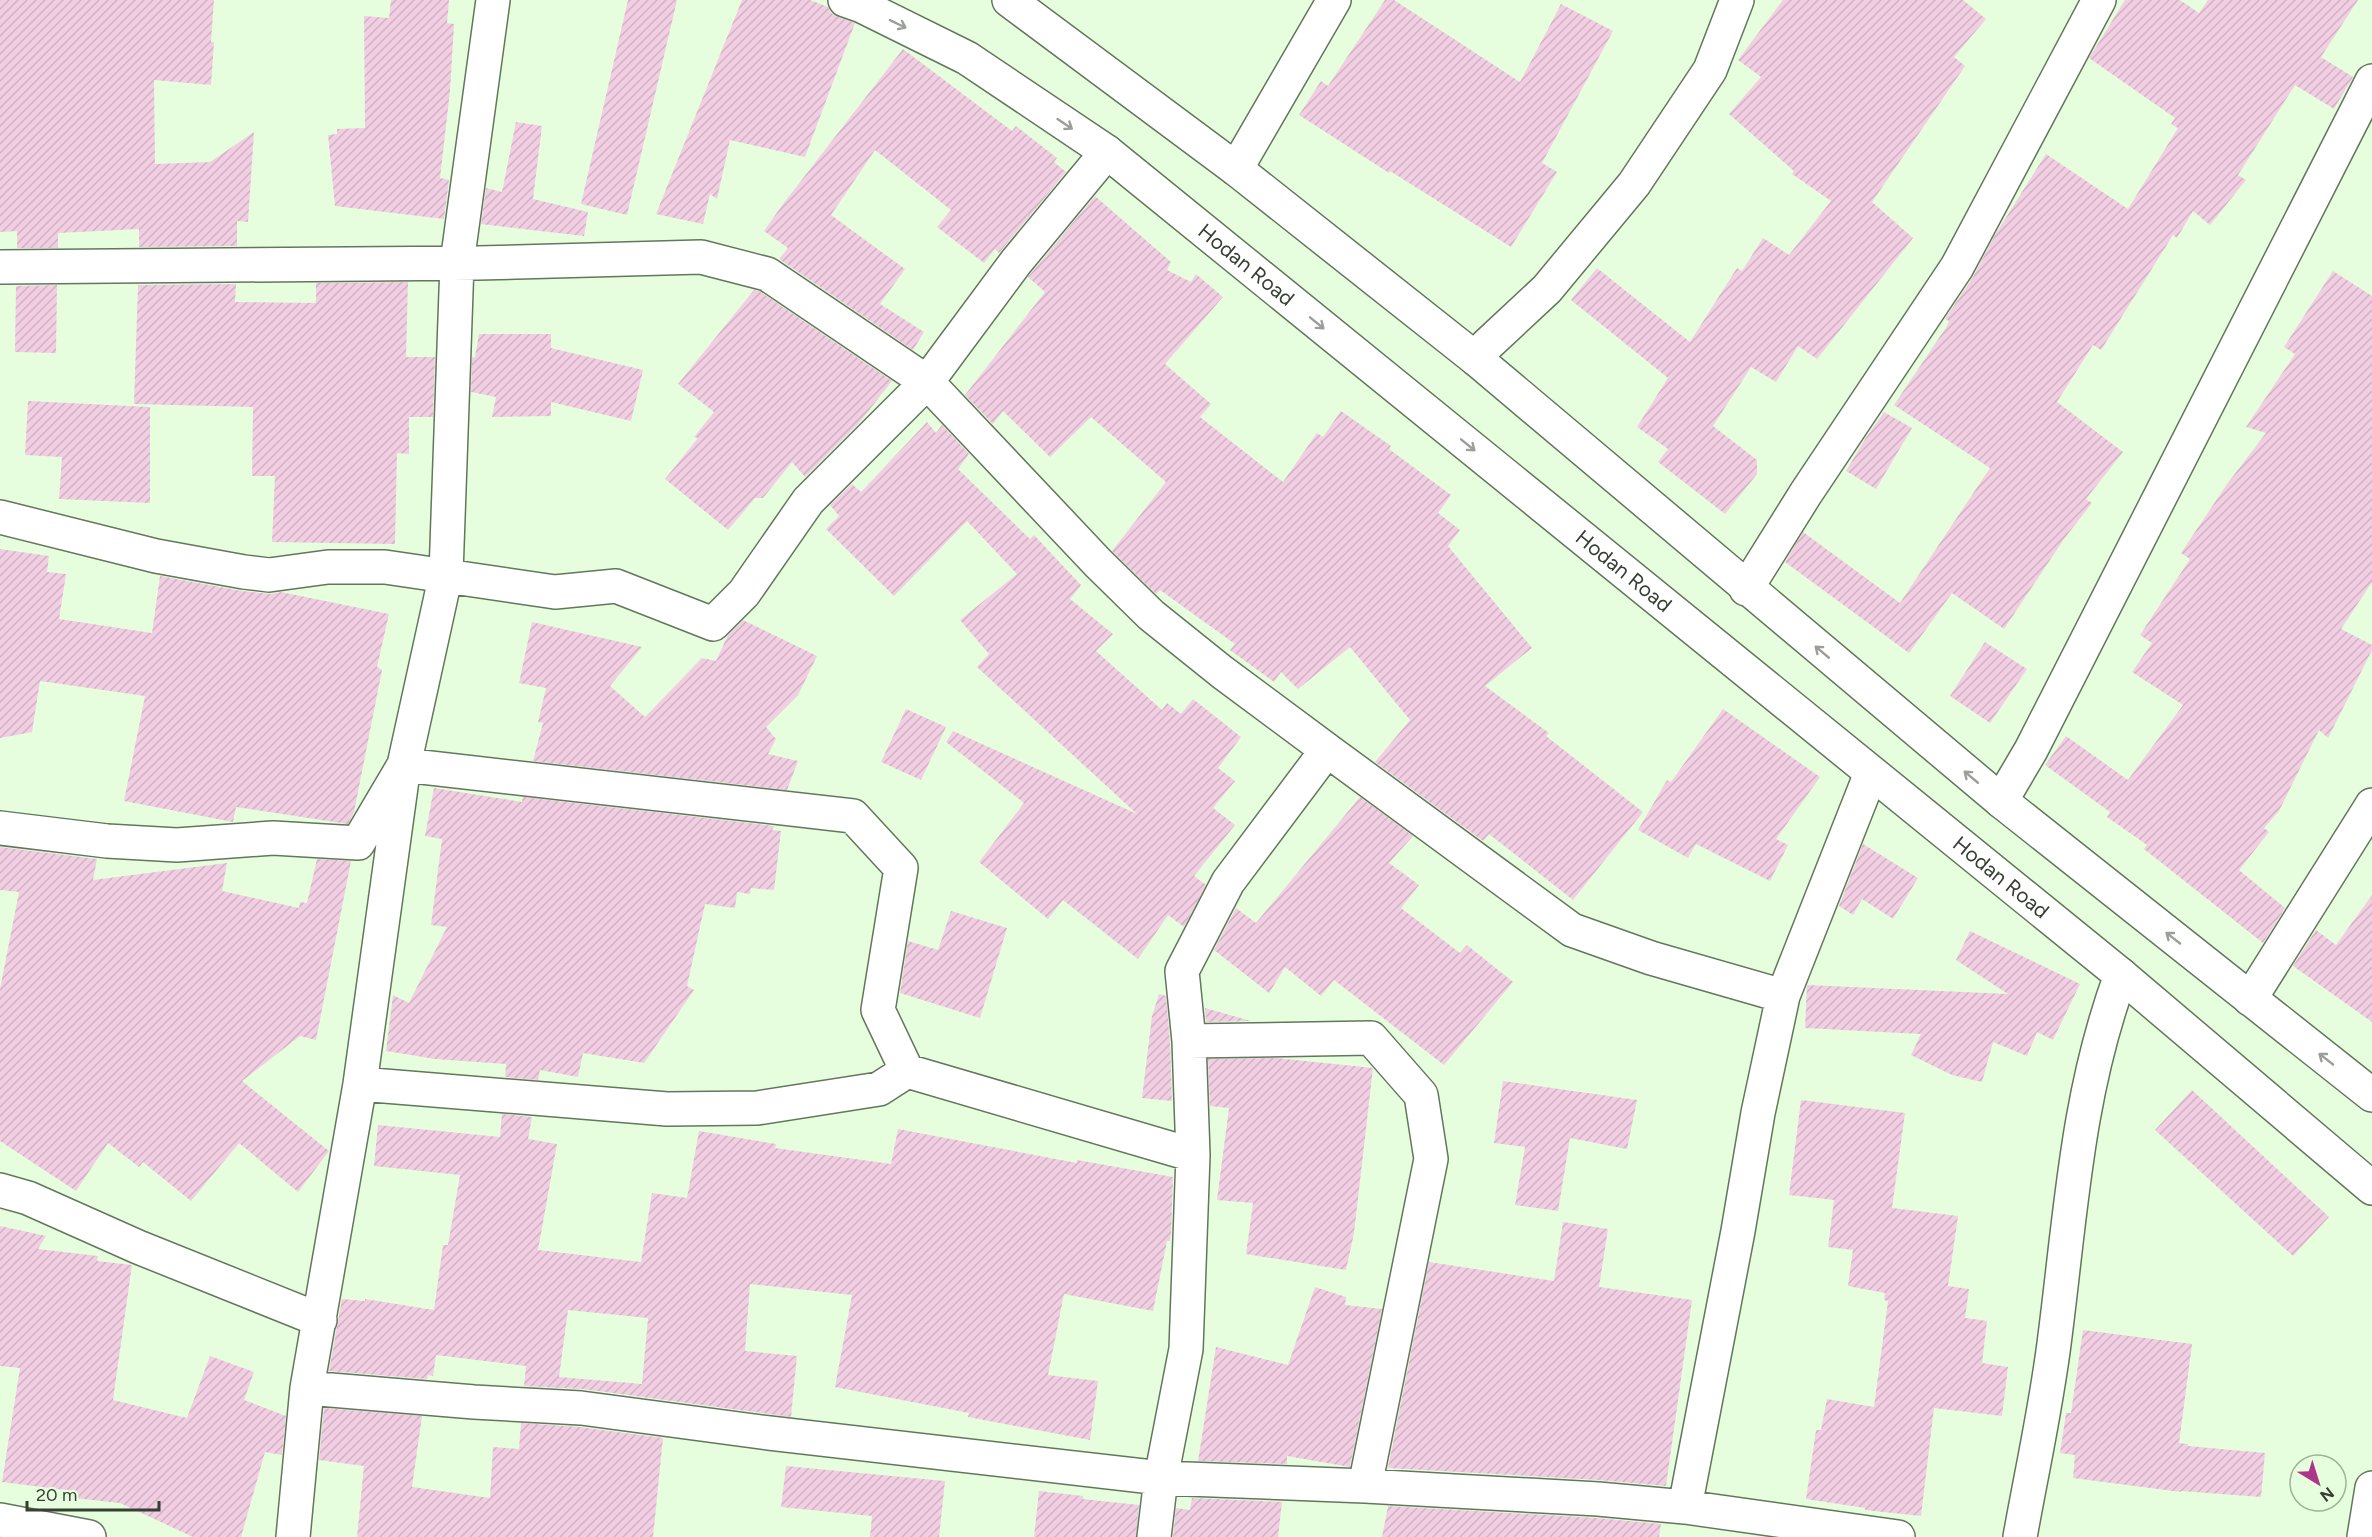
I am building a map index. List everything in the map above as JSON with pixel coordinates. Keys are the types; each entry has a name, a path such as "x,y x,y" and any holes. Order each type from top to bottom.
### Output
{"street":[{"path":"293,1537 307,1388 360,1084 404,765 446,574 457,263 493,0"},
{"name":"Hodan Road","path":"845,0 862,6 967,58 1107,152 2121,975 2372,1188"},
{"path":"1236,169 1334,0"},
{"path":"1476,359 1487,345 1546,289 1634,184 1710,70 1737,0"},
{"path":"1746,589 1806,493 1957,267 2099,0"},
{"path":"1012,1 1236,169 1476,359 1746,589 2001,801 2372,1095"},
{"path":"2001,801 2031,750 2372,81"},
{"path":"0,517 156,556 268,575 328,567 386,567 446,574 555,592 616,586 713,624 744,593 808,501 927,382 1016,262 1107,152"},
{"path":"0,267 457,263 701,257 767,274 927,382 1098,563 1151,615 1222,672 1572,930 1651,958 1783,996"},
{"path":"1154,1537 1161,1478 1186,1348 1193,1155 1189,1041 1182,971 1228,882 1327,750"},
{"path":"0,828 107,841 177,845 273,838 358,843 404,765"},
{"path":"404,765 853,816 901,868 878,1010 907,1071 1193,1155"},
{"path":"1684,1508 1738,1231 1758,1113 1783,996 1872,773"},
{"path":"2250,999 2372,805"},
{"path":"2020,1537 2055,1337 2071,1190 2085,1099 2106,1016 2121,975"},
{"path":"1189,1041 1371,1038 1421,1095 1431,1159 1365,1486"},
{"path":"360,1084 667,1109 757,1108 879,1089 907,1071"},
{"path":"0,1190 28,1198 138,1247 320,1320"},
{"path":"307,1388 474,1402 581,1408 769,1433 1161,1478 1365,1486 1598,1499 1684,1508 1898,1537"},
{"path":"2364,1537 2372,1488"},
{"path":"0,1520 89,1537"}],"building":[{"path":"0,0 214,0 211,85 154,80 155,164 210,162 254,132 248,222 237,221 237,246 139,247 139,229 58,233 58,248 17,248 17,231 0,232"},
{"path":"391,0 449,0 447,23 454,24 450,91 440,178 449,180 444,219 335,206 328,135 337,134 337,129 365,128 364,16 389,18"},
{"path":"628,0 677,0 627,215 581,204"},
{"path":"742,0 810,0 828,7 831,13 838,17 855,23 805,157 730,140 717,199 710,194 703,224 656,214"},
{"path":"1385,0 1394,0 1520,82 1561,4 1613,31 1542,163 1557,172 1511,247 1299,115 1321,81 1328,86"},
{"path":"1783,0 1963,0 1986,19 1954,57 1965,66 1872,202 1913,238 1817,359 1798,346 1776,382 1751,367 1713,426 1757,460 1757,474 1725,514 1658,462 1668,449 1637,427 1668,378 1571,300 1597,268 1690,342 1737,268 1742,271 1763,238 1789,255 1831,201 1792,174 1794,171 1729,114 1761,77 1738,60"},
{"path":"2125,0 2180,0 2199,13 2208,0 2358,0 2321,57 2353,77 2334,109 2295,85 2238,175 2246,180 2210,225 2193,211 2177,238 2173,235 2101,350 2093,345 2074,375 2057,402 2123,452 2086,499 2092,503 2064,539 2004,629 1952,593 1909,653 1785,562 1803,532 1900,603 1990,468 1894,405 1947,326 1949,321 1945,319 1973,277 1995,235 2046,154 2128,209 2178,128 2171,124 2175,118 2089,58"},
{"path":"903,49 1012,131 1016,126 1057,158 1054,162 1066,172 999,253 995,249 984,263 937,227 951,210 875,150 831,215 905,269 880,304 924,332 913,350 779,259 788,248 764,231"},
{"path":"516,122 542,126 533,199 588,212 584,236 481,224 486,188 502,192"},
{"path":"1095,196 1171,262 1167,270 1191,282 1196,274 1223,297 1165,364 1211,404 1200,417 1283,482 1317,433 1323,437 1341,411 1391,446 1389,449 1451,495 1438,513 1460,530 1448,546 1532,648 1485,686 1549,733 1546,736 1643,812 1573,900 1489,834 1483,841 1375,762 1410,720 1350,647 1298,689 1281,672 1274,682 1230,650 1235,644 1160,590 1156,594 1112,551 1166,482 1091,417 1050,457 1003,411 993,424 965,395 1045,292 1028,277"},
{"path":"2333,271 2372,296 2372,582 2341,629 2372,645 2372,650 2328,738 2319,730 2279,811 2264,828 2269,832 2239,870 2285,908 2263,943 2144,849 2147,845 2107,817 2110,812 2045,765 2066,736 2128,780 2183,705 2132,672 2152,643 2140,635 2190,559 2181,553 2227,484 2266,433 2246,427 2295,354 2284,347"},
{"path":"408,282 406,357 435,357 433,417 409,417 409,454 397,453 395,544 272,542 275,476 252,476 253,407 134,404 138,285 236,284 235,302 316,303 316,283"},
{"path":"57,285 56,353 15,352 16,286"},
{"path":"754,290 759,291 892,381 859,423 805,477 792,462 763,498 755,498 728,530 665,479 698,438 694,437 714,412 678,384"},
{"path":"479,334 551,334 551,348 643,370 631,421 551,402 551,416 492,417 496,397 471,392 472,357 475,357"},
{"path":"28,401 150,407 150,503 59,499 62,457 25,455"},
{"path":"1884,412 1912,428 1876,489 1846,471"},
{"path":"927,422 936,433 942,425 969,454 958,469 1030,539 1034,535 1081,585 1070,599 1113,634 1096,651 1162,710 1167,703 1181,714 1193,699 1241,737 1218,768 1235,781 1213,808 1235,825 1194,876 1206,885 1184,927 1168,915 1138,959 1063,900 1048,919 979,862 1024,803 946,742 953,731 1137,814 977,667 989,654 960,620 1017,574 967,521 894,596 826,529 839,516 830,505 852,484 861,492"},
{"path":"0,549 49,556 47,572 66,574 59,619 152,633 160,576 242,591 271,594 281,592 389,614 377,667 382,670 354,812 348,824 236,807 233,822 124,801 145,696 40,681 32,732 0,738"},
{"path":"743,620 817,656 798,695 766,727 776,739 768,754 798,761 787,790 533,761 543,723 538,722 546,688 519,683 532,622 642,647 610,686 645,717 702,658 716,661 728,635"},
{"path":"1985,642 2027,669 1990,723 1950,696"},
{"path":"906,709 946,727 921,780 881,762"},
{"path":"1723,709 1820,777 1776,839 1788,845 1770,881 1696,844 1688,858 1638,830 1667,780 1671,782"},
{"path":"434,788 522,802 523,797 774,826 772,830 781,831 774,890 751,888 750,894 737,892 735,908 705,904 687,986 694,990 644,1063 583,1053 578,1077 540,1070 538,1080 505,1077 506,1064 435,1059 386,1051 393,995 409,1003 447,927 431,925 442,839 425,836"},
{"path":"1360,797 1413,836 1389,863 1419,885 1401,908 1460,953 1467,945 1513,982 1444,1065 1334,980 1321,996 1285,967 1269,993 1214,950 1236,908 1256,923"},
{"path":"1863,844 1918,878 1893,919 1862,899 1853,915 1839,906"},
{"path":"0,847 97,859 93,880 227,863 222,891 299,908 300,902 307,903 317,859 351,861 316,1040 300,1036 242,1081 329,1151 298,1192 239,1143 191,1201 143,1162 139,1167 108,1143 76,1191 0,1141 0,989 19,892 0,890"},
{"path":"2372,895 2372,1022 2293,966 2316,930 2336,945"},
{"path":"951,911 1007,928 980,1018 900,993 908,941 938,950"},
{"path":"1970,931 2080,984 2053,1040 2037,1032 2027,1056 1993,1042 1982,1082 1952,1075 1911,1055 1921,1034 1805,1028 1807,985 2008,994 1956,960"},
{"path":"1159,994 1166,996 1172,1101 1142,1098 1152,1016"},
{"path":"1205,1008 1251,1021 1206,1022"},
{"path":"1276,1058 1373,1068 1354,1233 1346,1270 1246,1254 1253,1203 1217,1200 1229,1108 1210,1106 1208,1059"},
{"path":"1503,1081 1637,1100 1627,1149 1570,1138 1558,1211 1515,1205 1525,1147 1494,1143"},
{"path":"2192,1090 2329,1217 2293,1256 2155,1130"},
{"path":"1801,1100 1905,1113 1892,1208 1958,1216 1948,1286 1969,1289 1965,1318 1987,1321 1982,1363 2008,1367 2002,1416 1934,1408 1921,1516 1865,1510 1865,1508 1806,1499 1816,1430 1821,1430 1827,1399 1874,1407 1888,1301 1884,1300 1885,1293 1848,1286 1853,1250 1828,1247 1834,1200 1789,1195"},
{"path":"502,1114 532,1117 528,1139 557,1144 538,1250 641,1262 652,1193 687,1198 699,1131 776,1144 775,1148 891,1164 898,1129 1077,1163 1077,1160 1173,1177 1170,1241 1167,1241 1153,1311 1064,1294 1048,1375 1098,1381 1090,1440 968,1417 969,1413 835,1387 852,1295 750,1284 745,1351 797,1356 791,1417 583,1389 524,1386 526,1366 436,1355 433,1376 428,1375 427,1379 329,1371 342,1299 365,1301 365,1299 434,1310 443,1245 448,1245 460,1175 374,1166 378,1125 500,1137","holes":["568,1310 648,1318 642,1384 559,1377"]},
{"path":"1563,1222 1608,1229 1599,1287 1692,1300 1666,1486 1388,1468 1429,1262 1554,1281"},
{"path":"0,1226 46,1236 38,1249 98,1256 97,1261 132,1265 113,1400 187,1418 210,1356 254,1372 244,1400 286,1416 282,1455 265,1452 241,1537 193,1537 120,1503 64,1497 65,1490 2,1482 20,1368 0,1366"},
{"path":"1315,1287 1346,1297 1345,1305 1382,1309 1350,1467 1287,1456 1287,1464 1198,1461 1216,1347 1288,1365"},
{"path":"2083,1330 2192,1344 2179,1443 2188,1444 2188,1446 2265,1453 2261,1497 2181,1492 2073,1478 2075,1455 2060,1453 2066,1413 2071,1413"},
{"path":"324,1408 422,1416 412,1487 490,1498 493,1447 519,1449 521,1423 579,1427 663,1438 653,1537 357,1537 364,1466 319,1460"},
{"path":"786,1466 945,1481 939,1537 870,1537 872,1516 781,1507"},
{"path":"1039,1491 1083,1496 1083,1499 1139,1505 1136,1537 1034,1537"},
{"path":"1192,1498 1282,1502 1278,1537 1173,1537 1176,1508 1190,1510"},
{"path":"1388,1506 1661,1524 1659,1537 1382,1537"}]}
